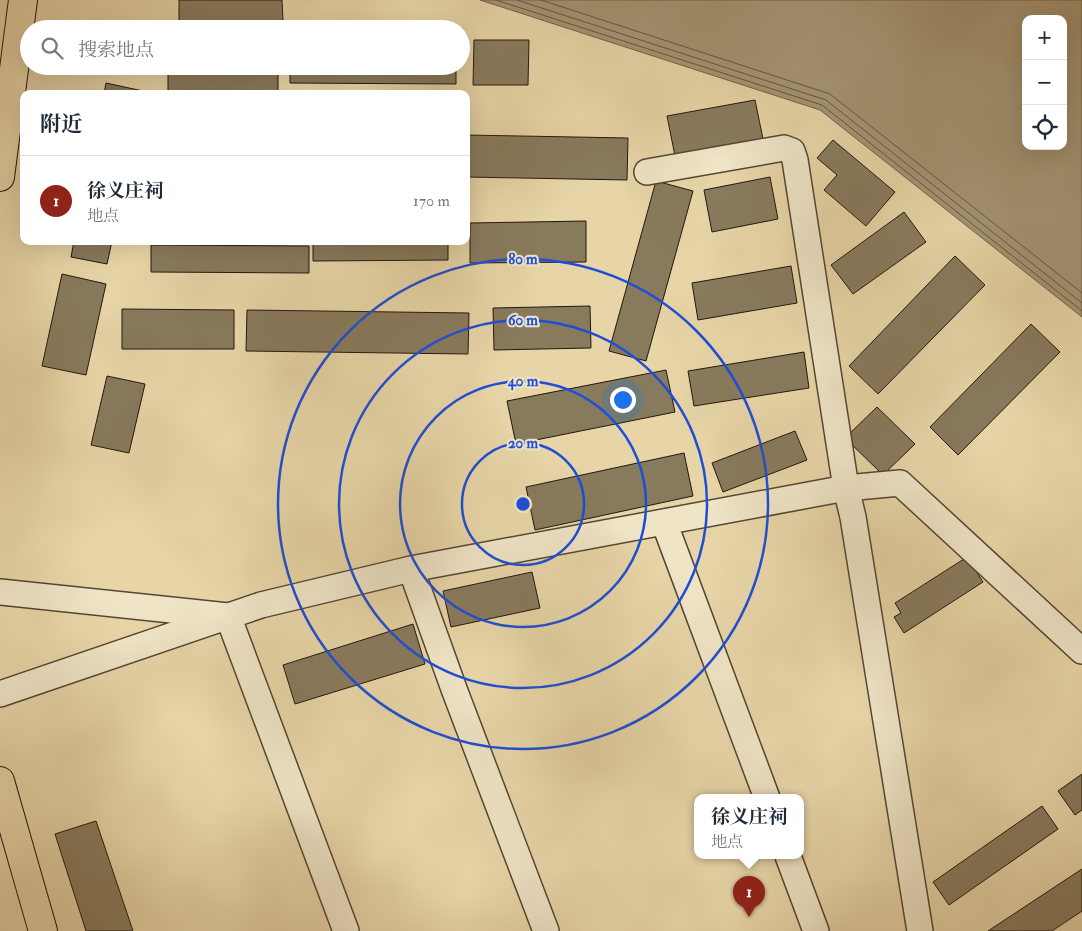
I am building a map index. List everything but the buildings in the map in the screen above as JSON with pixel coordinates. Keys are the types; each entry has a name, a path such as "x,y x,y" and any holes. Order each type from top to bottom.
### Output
{"main road":[{"path":"21,20 24,0"},
{"path":"0,177 20,30"},
{"path":"0,781 42,931"}],"street":[{"path":"647,172 784,148 792,151 795,160 846,488 853,517 920,931"},
{"path":"0,694 261,605 411,569 846,488 900,483 1082,651"},
{"path":"664,522 765,794"},
{"path":"411,569 454,689 546,931"},
{"path":"0,592 228,616"},
{"path":"228,616 346,931"},
{"path":"789,859 816,931"}],"water":[{"path":"480,0 1082,0 1082,317 820,110"}],"place":[{"name":"徐义庄祠","path":"749,917"}]}
